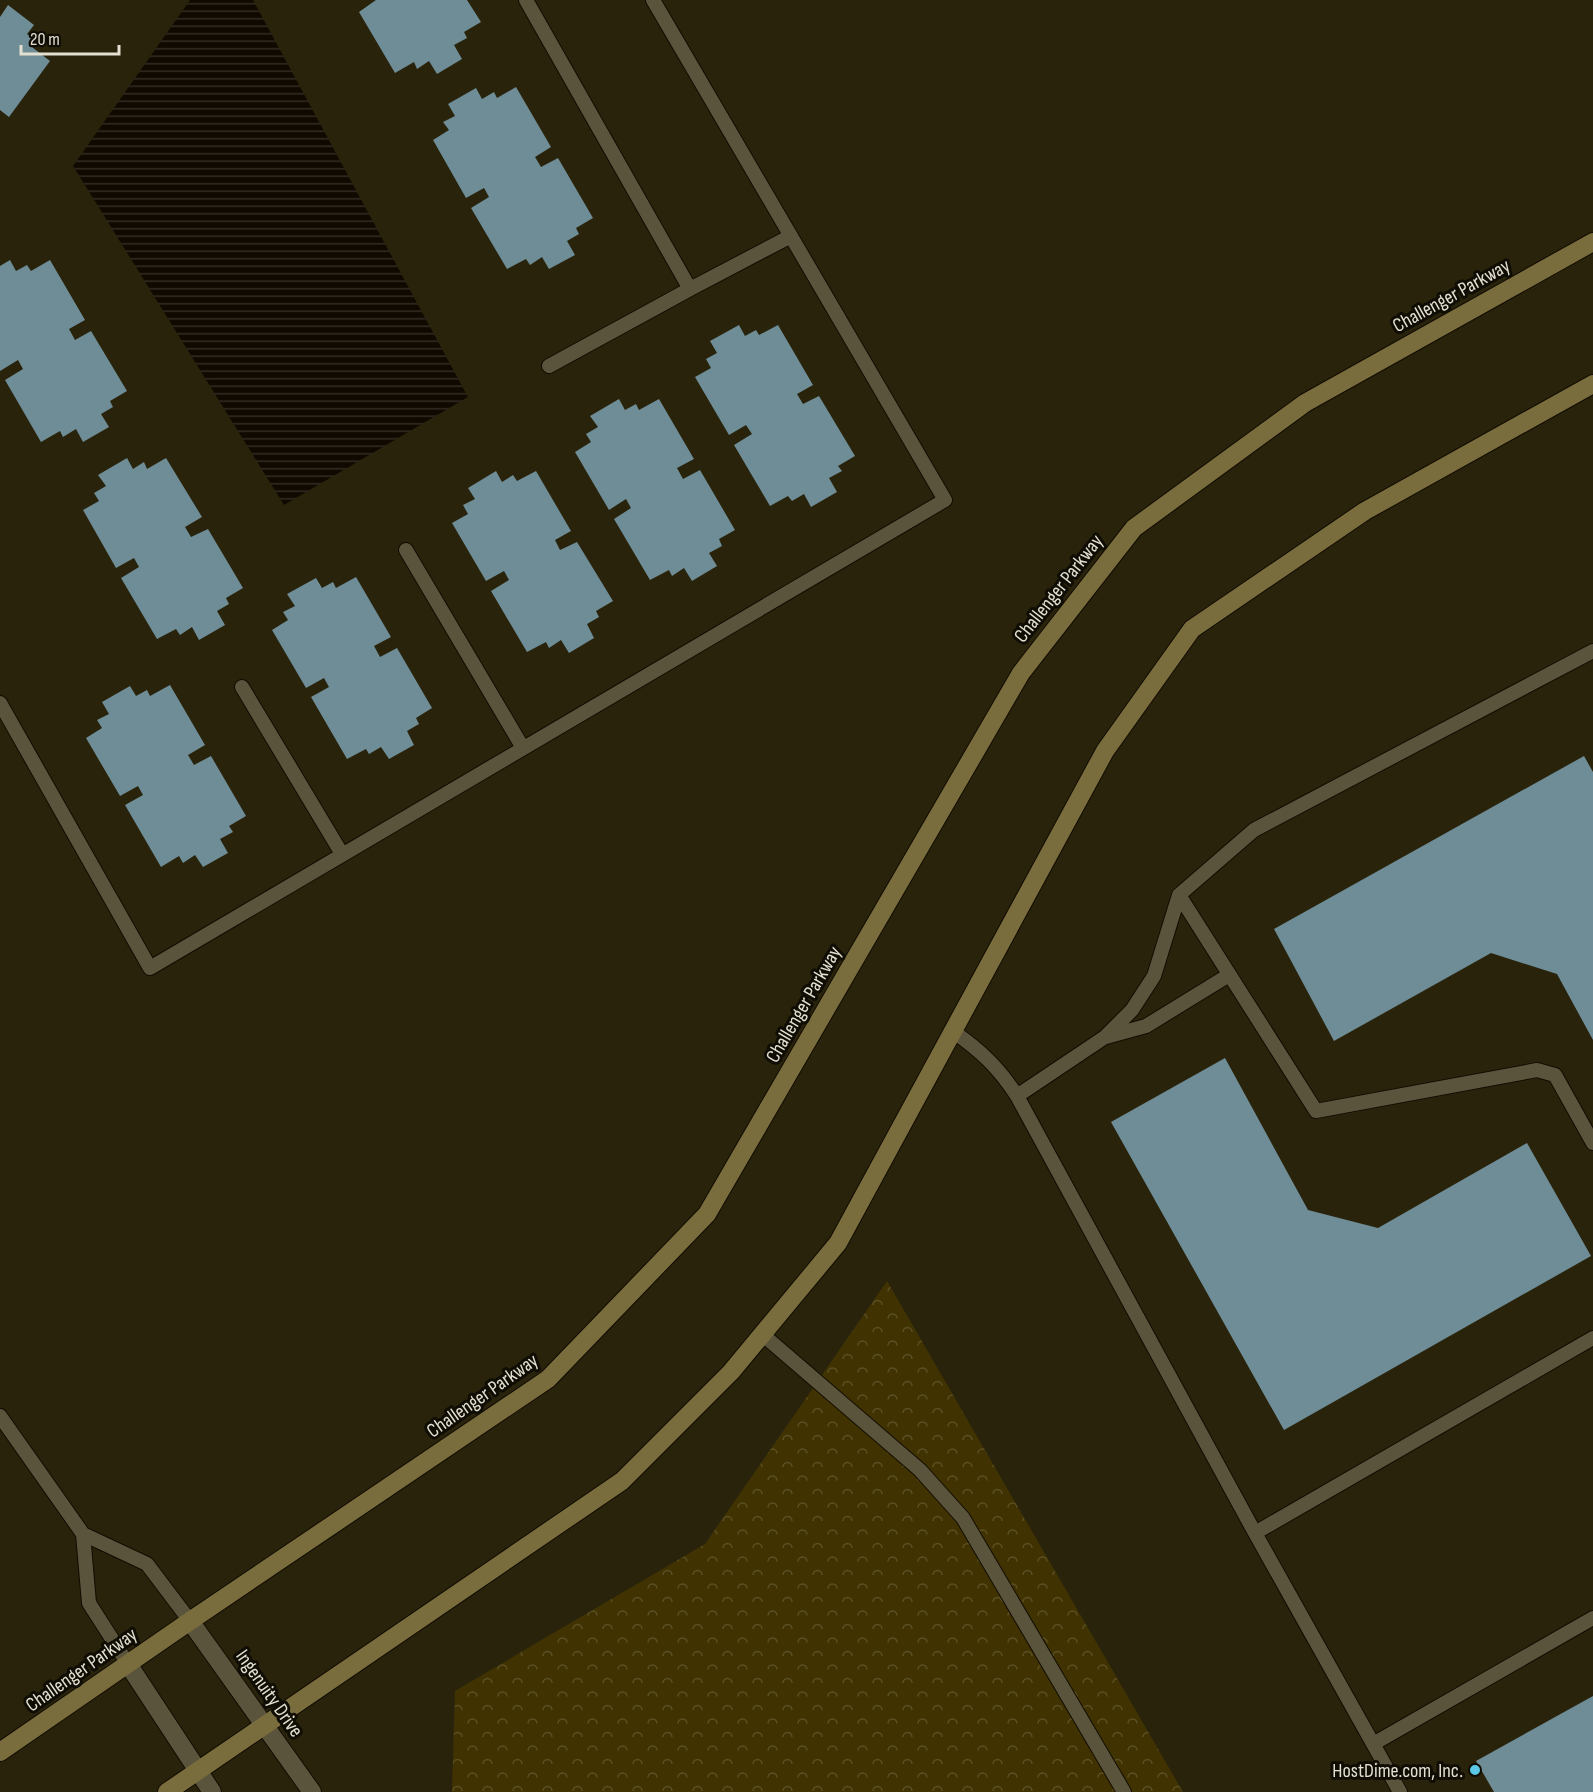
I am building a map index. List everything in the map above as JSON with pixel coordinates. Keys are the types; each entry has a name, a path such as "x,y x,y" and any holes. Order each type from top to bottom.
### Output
{"main road":[{"name":"Challenger Parkway","path":"0,1752 548,1379 707,1214 1021,673 1134,528 1305,403 1593,242"},
{"path":"167,1792 622,1481 730,1372 838,1244 1105,751 1192,628 1365,511 1593,384"}],"street":[{"name":"Ingenuity Drive","path":"190,1621 312,1792"},
{"path":"128,1664 212,1792"}],"lane":[{"path":"526,0 690,289"},
{"path":"0,703 150,968 945,500 653,0"},
{"path":"549,366 791,236"},
{"path":"406,550 523,748"},
{"path":"1017,1096 1105,1037 1132,1010 1154,976 1179,895 1254,830 1593,651"},
{"path":"242,687 342,854"},
{"path":"1179,895 1316,1112 1537,1070 1555,1075 1593,1143"},
{"path":"1105,1037 1146,1026 1229,975"},
{"path":"954,1032 982,1052 1005,1077 1017,1096 1255,1533 1400,1792"},
{"path":"762,1334 920,1470 963,1518 1124,1792"},
{"path":"1255,1533 1593,1338"},
{"path":"0,1416 83,1534 147,1564 190,1621"},
{"path":"83,1534 89,1603 128,1664"},
{"path":"1373,1744 1593,1618"}],"green space":[{"path":"887,1281 1183,1792 452,1792 455,1691 705,1544"}],"shaded area":[{"path":"190,0 253,0 468,397 284,505 73,166"}],"building":[{"path":"376,0 467,0 481,22 464,32 467,38 454,45 462,59 437,74 429,61 417,69 414,62 395,73 359,12"},
{"path":"8,5 34,25 27,34 37,42 32,47 50,61 9,117 0,110 0,17"},
{"path":"516,87 551,147 535,157 541,167 558,158 593,218 576,228 579,234 567,241 575,255 549,269 542,257 530,265 526,259 507,269 471,208 489,197 484,188 466,198 433,140 449,130 443,122 455,116 448,104 476,88 482,99 494,92 497,98"},
{"path":"10,260 16,271 27,265 31,271 50,260 85,320 69,329 75,340 91,331 127,391 110,401 113,407 101,414 109,427 83,442 76,429 63,437 60,431 41,442 5,380 23,369 18,360 0,371 0,266"},
{"path":"739,325 745,336 756,330 759,335 778,325 813,385 797,394 803,404 819,396 855,456 838,466 842,471 829,478 837,492 811,507 804,494 792,501 788,496 770,506 734,445 752,434 746,425 729,435 695,377 711,368 706,359 717,353 710,341"},
{"path":"619,399 625,410 636,404 639,410 659,399 694,459 677,468 683,479 700,470 735,530 719,539 722,546 709,553 717,566 692,581 684,568 672,576 669,570 650,580 614,519 631,508 626,499 609,510 575,452 591,442 586,434 598,427 590,416"},
{"path":"127,458 133,469 144,462 147,469 166,458 202,517 185,527 191,537 208,529 243,588 226,598 229,604 217,611 225,625 199,640 192,627 180,635 176,629 157,639 121,578 139,567 134,558 116,568 83,510 99,501 94,493 106,486 98,475"},
{"path":"496,471 502,482 513,475 517,481 536,471 571,531 555,540 560,550 577,542 613,601 596,611 599,617 587,624 594,638 569,653 561,640 549,648 546,642 527,652 491,591 509,580 504,571 486,581 452,523 468,514 463,505 475,499 468,488"},
{"path":"356,577 391,637 374,646 380,657 397,648 432,708 416,718 419,724 407,731 414,745 389,759 381,747 369,754 366,749 347,759 311,697 329,687 324,678 306,688 272,630 288,620 283,612 295,606 287,594 316,578 322,588 333,582 336,588"},
{"path":"170,685 205,745 188,755 194,765 211,756 246,816 229,826 233,832 220,839 228,853 203,867 195,855 183,863 179,856 161,867 125,805 143,795 138,786 120,796 86,738 102,728 97,720 109,714 102,702 130,686 136,696 147,690 150,696"},
{"path":"1584,756 1593,772 1593,1040 1557,974 1491,953 1334,1041 1274,929"},
{"path":"1225,1058 1308,1210 1378,1228 1527,1143 1591,1256 1284,1430 1111,1122"},
{"path":"1593,1696 1593,1792 1494,1792 1476,1761"}],"place":[{"name":"HostDime.com, Inc.","path":"1475,1770"}]}
